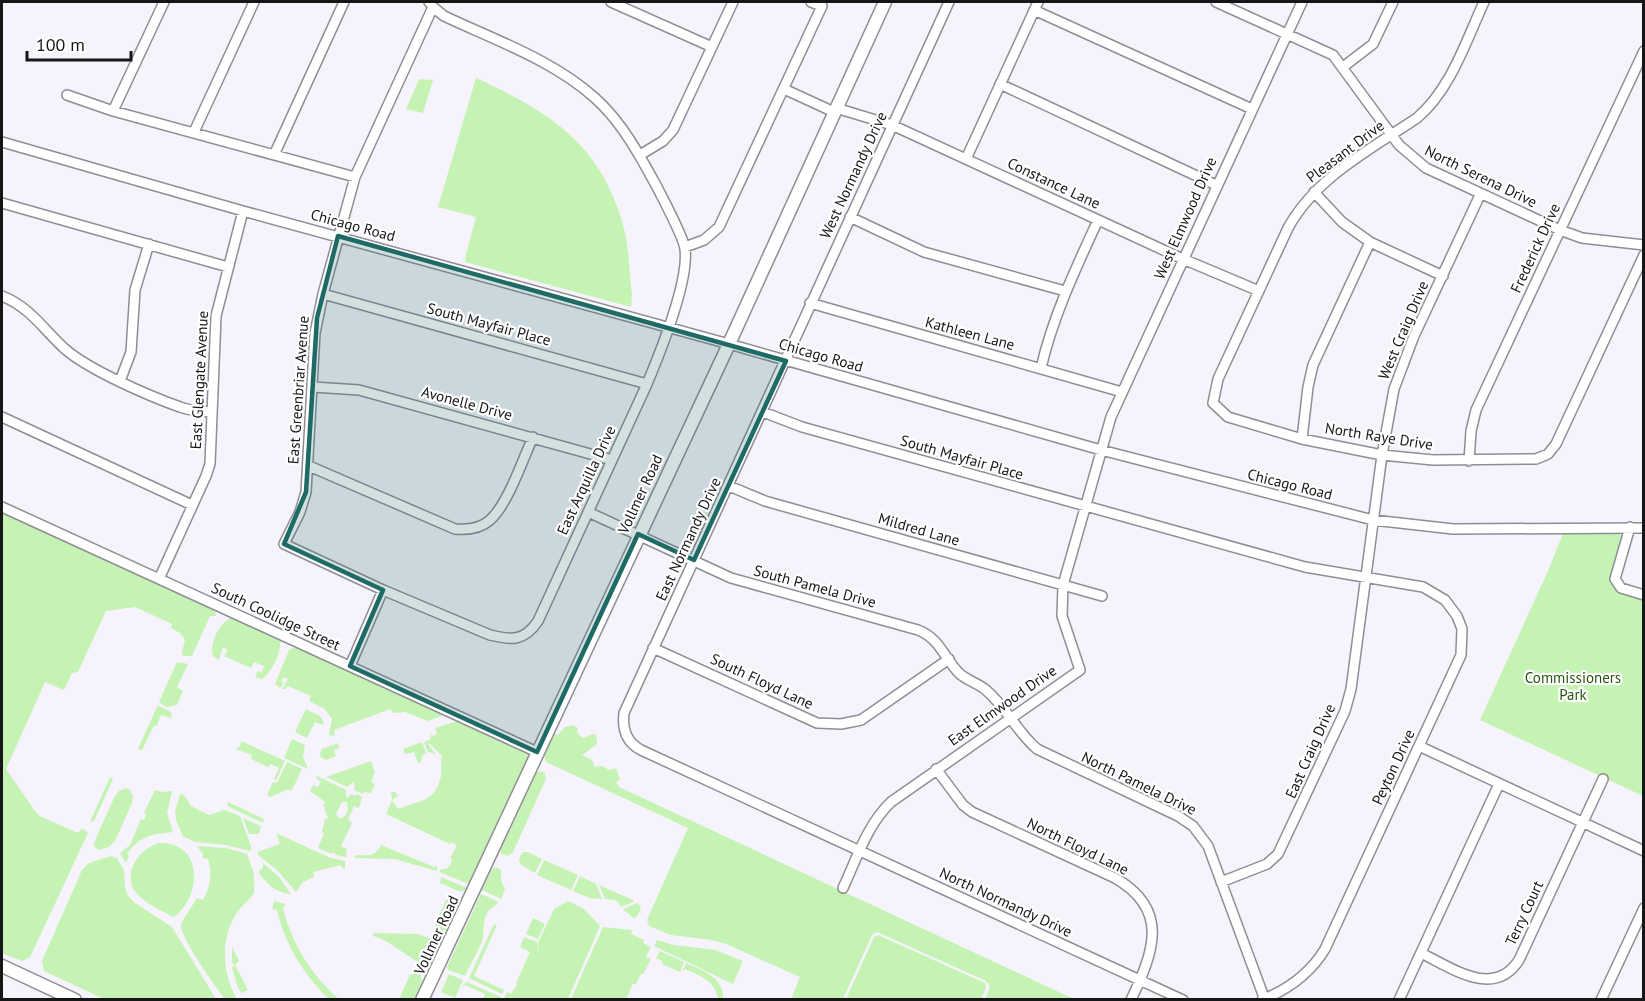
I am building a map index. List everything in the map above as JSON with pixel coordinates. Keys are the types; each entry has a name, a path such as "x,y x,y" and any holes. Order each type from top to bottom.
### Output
{"main road":[{"name":"Vollmer Road","path":"422,999 729,344 885,2"},
{"path":"2,966 75,999"}],"street":[{"path":"113,111 164,2"},
{"path":"194,132 254,2"},
{"path":"274,155 344,2"},
{"path":"611,2 712,47"},
{"path":"640,155 663,141 673,130 733,2"},
{"path":"431,4 444,16 565,75 596,99 623,130 640,155 685,247 704,240 719,227 822,6 811,2"},
{"name":"West Normandy Drive","path":"786,361 810,303 949,2"},
{"name":"North Serena Drive","path":"1216,2 1329,52 1343,67 1391,135 1416,162 1433,172 1480,195 1582,238 1644,245"},
{"name":"West Elmwood Drive","path":"1101,450 1111,417 1122,392 1302,2"},
{"path":"1343,67 1373,44 1393,2"},
{"name":"Pleasant Drive","path":"1213,403 1218,379 1295,216 1314,192 1338,172 1417,117 1436,99 1484,2"},
{"name":"East Greenbriar Avenue","path":"383,590 284,544 300,512 306,492 315,333 338,236 356,177 431,4"},
{"path":"966,159 1036,6 1252,109"},
{"name":"Frederick Drive","path":"1469,461 1471,431 1476,410 1644,51"},
{"path":"1000,84 1216,185"},
{"name":"Constance Lane","path":"784,89 835,110 892,125 1183,259 1259,291"},
{"path":"67,95 113,111 356,177"},
{"name":"Chicago Road","path":"2,142 243,211 669,327 1101,450 1373,520 1453,529 1644,528"},
{"path":"1314,192 1342,222 1370,242 1443,276"},
{"name":"West Craig Drive","path":"1373,520 1391,400 1397,379 1414,336 1480,195"},
{"path":"2,203 228,267"},
{"name":"East Glengate Avenue","path":"159,579 210,464 216,316 243,211"},
{"path":"850,217 924,252 1065,291"},
{"path":"1041,368 1065,291 1098,220"},
{"path":"1302,439 1313,365 1370,242"},
{"path":"120,381 131,352 135,290 148,244"},
{"name":"East Arquilla Drive","path":"383,590 490,635 508,640 519,638 529,632 537,621 647,384 669,327 684,270 685,247"},
{"name":"North Raye Drive","path":"1213,403 1228,417 1302,439 1382,455 1469,461 1536,459 1548,454 1556,444 1644,255"},
{"name":"South Mayfair Place","path":"323,294 647,384"},
{"path":"2,296 31,313 65,349 91,366 181,407 213,411"},
{"name":"Kathleen Lane","path":"810,303 1122,392"},
{"name":"East Normandy Drive","path":"624,730 624,713 786,361"},
{"name":"Avonelle Drive","path":"313,387 359,390 612,460"},
{"name":"South Mayfair Place","path":"763,412 802,427 1305,567 1366,578"},
{"path":"2,419 192,505"},
{"path":"309,466 454,529 467,530 489,521 502,506 533,437"},
{"name":"East Elmwood Drive","path":"843,888 868,832 882,811 936,769 1080,670 1062,616 1063,585 1101,450"},
{"name":"Mildred Lane","path":"729,486 765,501 1102,596"},
{"name":"South Coolidge Street","path":"2,507 537,752"},
{"name":"South Pamela Drive","path":"588,512 730,578 924,632 938,643 959,674 985,688 1011,717"},
{"name":"East Craig Drive","path":"1221,882 1266,864 1278,854 1348,703 1373,520"},
{"path":"1630,527 1615,579 1621,588 1644,595"},
{"name":"Peyton Drive","path":"1264,999 1296,983 1312,968 1322,954 1461,655 1462,628 1457,616 1445,600 1428,589 1366,578"},
{"path":"350,666 383,590"},
{"name":"South Floyd Lane","path":"653,648 817,723 841,724 853,723 871,714 949,659"},
{"name":"North Pamela Drive","path":"1011,717 1025,738 1042,753 1178,816 1193,826 1208,846 1264,999"},
{"name":"North Normandy Drive","path":"624,730 633,745 641,750 1183,999"},
{"path":"1419,746 1644,850"},
{"name":"North Floyd Lane","path":"936,769 963,805 972,812 1115,878 1135,893 1147,910 1152,935 1151,952 1140,980"},
{"name":"Terry Court","path":"1421,953 1480,979 1494,979 1510,971 1519,960 1603,779"},
{"path":"1399,999 1499,784"},
{"path":"1601,999 1644,908"},
{"path":"1131,999 1140,980"}],"highlighted area":[{"path":"338,236 786,361 694,560 638,534 537,752 350,666 383,590 284,544 306,492 317,318"}],"green space":[{"path":"476,78 547,116 584,149 599,170 612,193 622,221 632,295 631,307 465,262 476,217 438,207"},
{"path":"419,79 433,80 423,113 406,109"},
{"path":"2,512 214,608 216,616 210,616 192,656 183,656 185,640 180,633 171,628 172,624 135,607 106,611 78,672 72,673 64,690 45,682 6,769 40,816 78,833 82,828 88,833 30,957 22,961 2,953"},
{"name":"Commissioners Park","path":"1564,531 1616,532 1623,537 1612,581 1617,589 1643,599 1643,796 1480,720"},
{"path":"233,617 280,638 280,649 276,661 262,679 255,677 258,671 262,673 264,666 254,662 251,668 224,656 228,650 223,647 219,660 213,656 214,639 217,633 228,619"},
{"path":"298,646 442,713 442,716 428,721 405,712 393,713 390,709 334,730 335,735 331,736 329,734 332,719 325,709 309,701 311,696 288,686 282,689 288,679 284,677 281,682 284,683 280,688 275,684 289,650"},
{"path":"177,662 188,664 177,687 183,691 177,705 166,707 159,702"},
{"path":"157,707 170,711 172,718 161,715 142,750 138,749"},
{"path":"306,709 320,716 324,722 323,725 315,722 307,738 295,732"},
{"path":"460,720 527,751 529,755 469,884 439,872 447,868 452,861 450,856 457,845 451,842 450,844 386,814 392,800 398,809 425,799 435,791 441,776 442,756 429,743 436,754 428,752 424,742 431,739 429,731 432,736 437,734 435,728"},
{"path":"573,725 578,728 577,733 583,738 596,735 597,744 582,755 592,760 595,767 602,766 609,770 616,768 620,780 616,782 619,787 1074,999 985,999 990,987 986,981 877,932 872,935 843,999 791,999 800,977 726,944 671,935 649,926 647,920 688,828 546,762 544,756 554,734 558,735 565,727"},
{"path":"292,739 305,745 303,757 308,769 284,758"},
{"path":"241,741 285,761 276,780 274,779 279,768 271,764 268,767 251,759 252,755 236,749 240,746"},
{"path":"422,742 426,753 418,763 414,752 405,754 403,749"},
{"path":"338,743 339,748 334,750 336,756 326,760 321,757 322,749"},
{"path":"371,761 375,773 371,782 375,784 371,793 364,792 363,794 354,790 353,782 347,787 326,777"},
{"path":"287,762 302,769 292,790 286,790 271,797 267,795 273,782 277,783"},
{"path":"540,771 545,773 546,779 513,852 508,856 501,854 501,849 536,773"},
{"path":"317,776 346,790 346,798 352,794 362,797 359,808 354,806 348,820 352,823 341,846 347,849 346,857 318,848 324,834 322,832 325,819 328,818 323,805 324,801 310,791 313,785 318,787 321,782 316,778","holes":["342,802 347,802 348,811 340,819 336,814"]},
{"path":"110,777 113,779 94,821 90,822"},
{"path":"126,788 133,796 132,803 115,841 109,847 99,850 94,846 95,840 115,796"},
{"path":"155,790 172,791 167,813 173,832 153,835 136,843 127,854 129,856 126,863 120,853 130,845 141,819 144,820 146,815 144,813"},
{"path":"391,792 395,792 398,796 392,800"},
{"path":"180,794 184,795 191,806 209,815 224,810 240,816 252,849 249,851 226,845 195,842 183,836 175,812"},
{"path":"228,802 264,819 263,823 227,806"},
{"path":"243,818 261,826 259,834 249,834"},
{"path":"276,833 328,857 345,861 345,868 343,869 341,865 313,872 314,877 303,882 296,892 278,871 258,855 258,852 280,844"},
{"path":"160,843 175,845 185,852 194,872 190,897 174,917 141,898 132,887 132,871 139,856"},
{"path":"381,845 438,868 436,871 395,859 354,858 356,855 373,854"},
{"path":"197,846 226,848 247,854 254,874 254,893 236,914 225,945 228,978 237,999 225,999 193,953 181,926 197,898 203,900 209,885 208,859 203,858"},
{"path":"523,852 542,859 535,873 521,865 519,859"},
{"path":"111,856 117,858 124,870 128,896 172,927 216,999 104,999 44,971 42,961 82,870 89,863"},
{"path":"544,860 578,875 571,890 537,875"},
{"path":"263,863 279,877 291,894 277,890 265,880 258,872 263,868"},
{"path":"496,867 501,870 501,881 505,889 501,899 482,890 492,869"},
{"path":"580,876 596,884 602,899 589,898 573,891"},
{"path":"441,877 467,888 464,891 458,891 440,883"},
{"path":"599,885 635,901 621,907 616,900 605,899"},
{"path":"481,894 499,902 485,917 482,940 465,976 448,970 447,967"},
{"path":"450,898 456,900 457,906 446,930 441,932 435,924 446,900"},
{"path":"274,901 286,904 283,909 287,922 304,958 320,980 339,999 328,998 303,969 285,935 277,910 272,909"},
{"path":"568,901 584,909 600,926 568,999 504,999 507,992 511,994 517,985 530,952 520,947 524,937 537,942 539,957 538,943 554,909"},
{"path":"638,903 641,909 636,918 623,909"},
{"path":"533,918 545,924 538,939 526,934"},
{"path":"494,924 497,925 474,976 504,990 502,994 469,978"},
{"path":"603,927 632,930 631,934 644,940 643,943 651,947 646,957 651,959 636,984 633,984 626,999 571,999"},
{"path":"373,933 417,934 435,940 437,945 429,963 424,965 373,936"},
{"path":"878,935 985,983 986,988 981,999 846,999 874,937"},
{"path":"657,940 674,945 715,950 743,961 733,984 654,946"},
{"path":"232,947 239,961 235,965 248,990 241,993 232,967 235,966 232,963"},
{"path":"660,951 684,962 680,972 662,964 662,961 656,958"},
{"path":"686,963 716,980 720,985 723,999 718,999 714,987 706,980 685,969 682,972"},
{"path":"416,972 421,975 422,982 414,999 399,999 410,975"},
{"path":"449,974 463,980 455,998 441,992"},
{"path":"467,982 501,997 500,999 483,999 485,994 465,985 462,988"}]}
